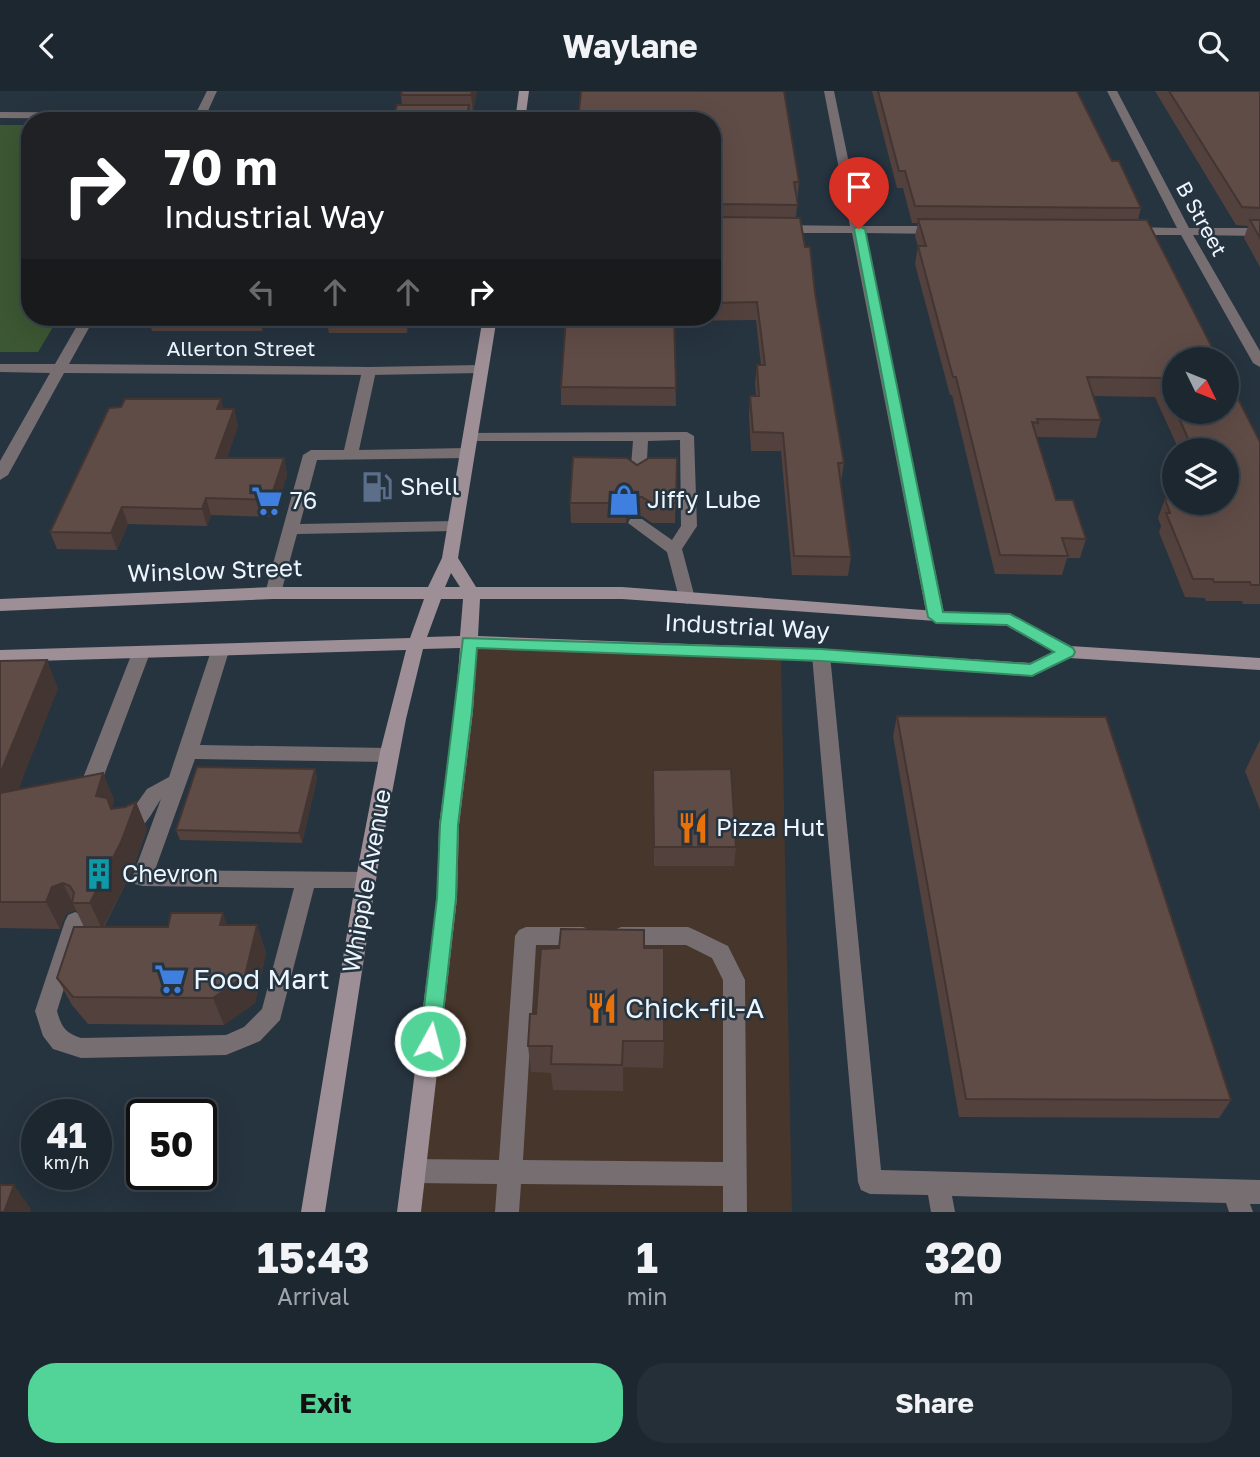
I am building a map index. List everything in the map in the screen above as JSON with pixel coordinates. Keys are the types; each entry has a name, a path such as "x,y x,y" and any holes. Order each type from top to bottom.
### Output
{"main road":[{"path":"522,112 524,91"},
{"name":"Whipple Avenue","path":"313,1212 365,880 388,755 432,594 450,558 488,326"},
{"path":"410,1212 447,898 449,825 464,711 472,594 450,558"},
{"name":"Winslow Street","path":"0,605 273,593 432,594"},
{"name":"Industrial Way","path":"432,594 622,593 936,617 1010,620 1067,652 1260,664"},
{"path":"0,656 419,642"},
{"name":"Industrial Way","path":"419,642 821,655 1032,670 1067,652"}],"street":[{"path":"202,112 212,91"},
{"path":"829,91 936,617"},
{"name":"B Street","path":"1112,91 1185,231 1260,363"},
{"path":"0,115 21,115"},
{"path":"766,229 954,230"},
{"path":"1118,231 1260,232"},
{"path":"0,475 83,326"},
{"name":"Allerton Street","path":"0,368 369,371 481,369"},
{"path":"350,455 369,371"},
{"path":"638,478 641,436"},
{"path":"273,593 311,455 350,455 468,445 641,436 687,436 689,526 674,549"},
{"path":"636,523 674,549 687,598"},
{"path":"289,529 455,526"},
{"path":"220,650 188,752 142,878 365,880"},
{"path":"93,778 141,653"},
{"path":"821,655 870,1182 938,1183 1238,1202 1260,1192"},
{"path":"188,752 388,755"},
{"path":"130,827 154,794 177,782"},
{"path":"75,921 46,1011 51,1029 61,1042 81,1048 226,1045 247,1039 263,1027 272,1013 306,880"},
{"path":"507,1212 526,936 688,936 720,952 734,980 735,1212"},
{"path":"414,1171 734,1174"},
{"path":"938,1183 943,1212"}],"shaded area":[{"path":"469,642 781,654 792,1212 409,1212"}],"green space":[{"path":"0,125 21,125 21,326 54,326 38,352 0,352"}],"building":[{"path":"402,91 472,91 471,95 401,95"},
{"path":"581,91 784,91 799,182 794,182 798,205 721,204 721,112 579,112"},
{"path":"878,91 1077,91 1112,161 1119,161 1141,208 915,206 905,171 899,171"},
{"path":"1169,91 1260,91 1260,208 1242,207"},
{"path":"397,105 469,105 468,112 395,112"},
{"path":"721,217 800,218 805,247 810,247 815,293 844,463 838,463 851,557 794,556 783,433 753,432 750,396 759,396 757,365 765,365 757,302 721,303"},
{"path":"918,219 1147,220 1212,347 1162,347 1162,380 1161,378 1087,377 1101,420 1037,419 1038,423 1032,422 1056,500 1073,500 1086,539 1062,538 1068,556 1000,555 956,377 953,377 918,246 926,246"},
{"path":"1250,220 1260,220 1260,238"},
{"path":"565,326 674,326 676,388 561,387"},
{"path":"125,399 221,399 217,409 234,409 216,458 284,458 270,500 206,498 202,509 122,507 111,533 50,532 109,408 121,407"},
{"path":"1239,401 1260,442 1260,585 1193,579 1167,515 1239,515 1239,438 1188,438 1182,424 1239,424"},
{"path":"573,457 627,458 637,465 649,458 677,458 676,503 652,503 642,497 630,497 625,503 570,503"},
{"path":"47,660 0,774 0,661"},
{"path":"897,716 1106,717 1231,1100 966,1099"},
{"name":"Chevron","path":"197,767 315,769 299,833 176,830"},
{"name":"Pizza Hut","path":"731,769 736,847 654,847 653,770"},
{"path":"103,773 96,796 107,798 111,809 136,802 121,842 90,903 72,903 74,893 70,886 63,883 52,887 46,902 0,902 0,793"},
{"path":"171,913 223,913 220,925 257,925 245,976 213,998 73,997 57,978 74,927 168,927"},
{"name":"Chick-fil-A","path":"561,929 644,930 644,948 664,948 664,1041 623,1041 622,1065 551,1064 552,1046 528,1046 530,1014 536,1014 541,949 559,948"},
{"path":"0,1185 14,1185 4,1212 0,1212"}],"place":[{"name":"Shell","path":"377,487"},
{"name":"Jiffy Lube","path":"624,500"},
{"name":"76","path":"267,501"},
{"name":"Pizza Hut","path":"693,828"},
{"name":"Chevron","path":"99,874"},
{"name":"Food Mart","path":"170,979"},
{"name":"Chick-fil-A","path":"602,1008"}],"route":[{"path":"430,1041 447,898 449,825 464,711 469,642 821,655 1032,670 1067,652 1010,620 936,617 859,229"}]}
